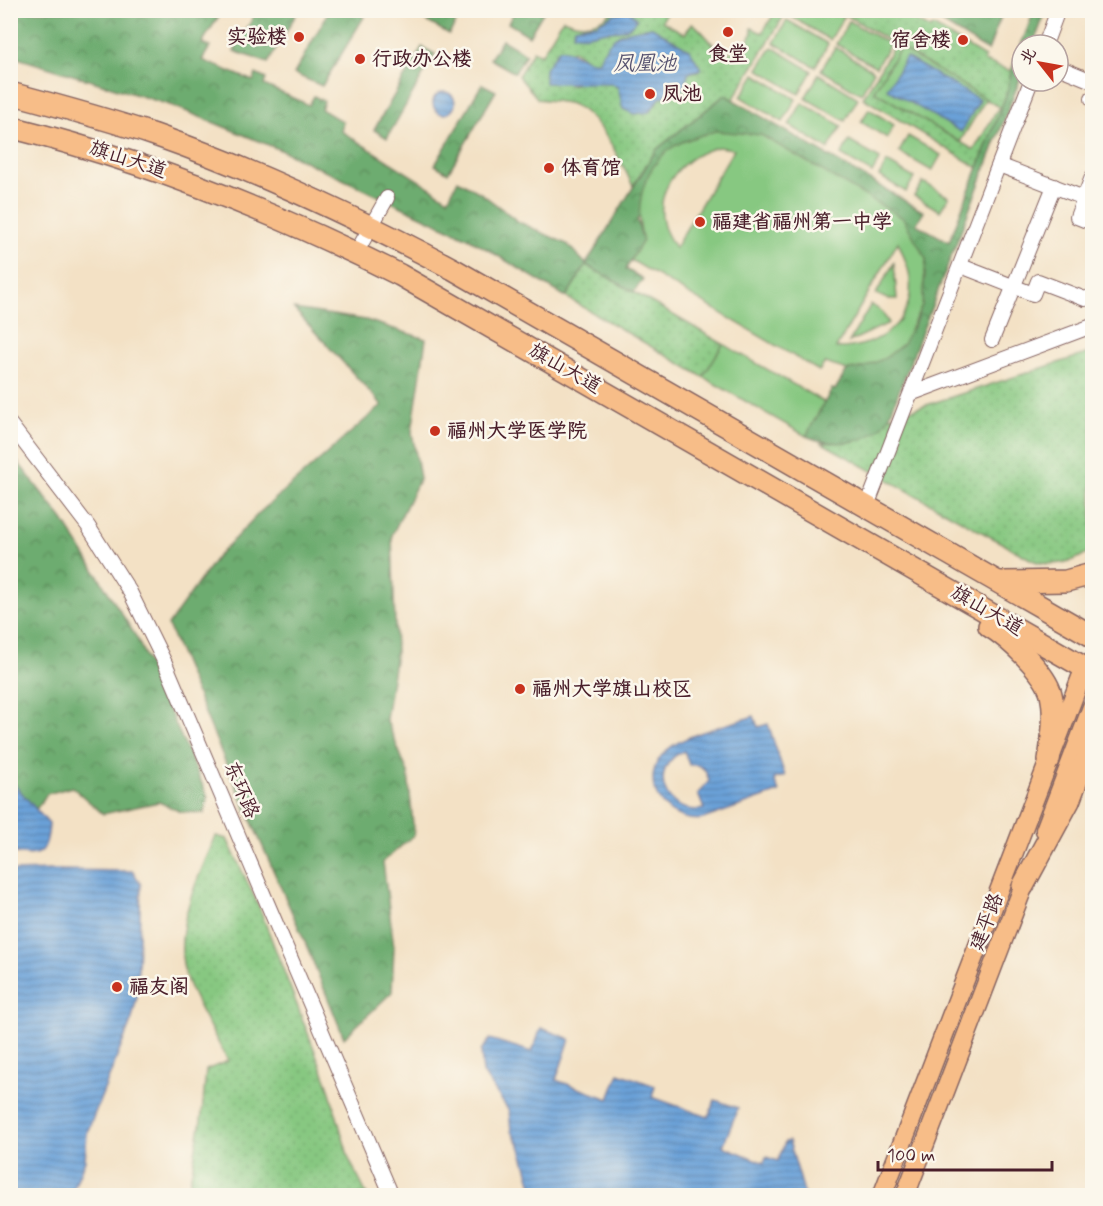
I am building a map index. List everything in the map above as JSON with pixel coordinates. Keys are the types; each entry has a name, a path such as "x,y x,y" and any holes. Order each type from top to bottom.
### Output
{"highway":[{"name":"旗山大道","path":"10,93 156,135 267,179 371,227 453,269 1092,636"},
{"name":"旗山大道","path":"10,127 107,152 185,179 356,253 432,293 885,553 1090,663"},
{"path":"885,553 959,609 1008,639 1033,665 1051,692 1054,720 1049,760"},
{"path":"999,582 1066,581 1092,574"},
{"path":"1023,886 1068,801 1081,769 1092,752"}],"main road":[{"name":"建平路","path":"882,1196 1049,760 1090,663"},
{"name":"建平路","path":"905,1196 1092,707"}],"street":[{"path":"1049,33 1058,10"},
{"path":"1070,72 1092,81"},
{"path":"867,506 913,393 1026,93"},
{"path":"999,165 1084,198"},
{"path":"1092,177 1077,217 1092,223"},
{"path":"992,340 1054,186"},
{"path":"356,253 387,198"},
{"path":"961,266 1033,294 1038,281 1085,299 1092,296"},
{"path":"913,393 1092,326"},
{"name":"东环路","path":"10,424 88,526 130,592 165,663 392,1196"}],"green space":[{"path":"833,10 844,17 830,40 790,16 793,11"},
{"path":"10,11 222,11 202,43 210,47 202,60 253,81 256,74 266,79 264,85 309,105 314,96 324,101 321,109 343,122 341,131 448,199 458,180 482,194 519,222 567,244 586,264 656,150 725,95 924,212 916,224 949,242 1008,90 1010,77 1010,93 1015,93 889,417 873,433 852,442 840,443 806,436 832,389 835,390 847,370 865,367 913,327 922,305 926,259 761,135 688,140 637,220 643,241 626,269 643,279 634,292 586,265 566,297 470,239 283,151 173,106 11,56"},
{"path":"257,11 298,11 268,63 234,51"},
{"path":"329,11 356,11 364,17 322,86 294,74"},
{"path":"430,11 452,11 460,16 449,34 424,20"},
{"path":"515,11 544,11 529,36 508,23"},
{"path":"612,11 668,11 662,21 685,34 692,23 721,51 727,53 737,50 748,42 752,28 762,33 776,11 787,11 733,100 725,95 656,150 633,186 608,139 591,118 571,104 538,99 518,76 533,51 541,55 563,19 583,24 595,22","holes":["651,27 690,50 698,71 688,73 684,88 675,94 661,97 649,112 634,114 612,83 593,81 569,85 545,69 552,61 573,50 591,62 600,61 602,53"]},
{"path":"839,11 898,11 930,29 933,26 985,57 984,61 1010,71 1008,90 978,168 863,98 895,44","holes":["900,48 999,107 974,150 874,91"]},
{"path":"936,11 1003,11 988,51 937,20 940,14"},
{"path":"1034,11 1046,11 1038,33 1026,33"},
{"path":"787,20 828,44 815,67 774,43"},
{"path":"849,21 890,44 876,67 836,44"},
{"path":"502,40 526,54 515,73 490,59"},
{"path":"422,47 435,54 387,138 374,130"},
{"path":"772,47 812,71 799,94 758,69"},
{"path":"835,47 874,71 861,94 821,70"},
{"path":"900,48 986,99 960,142 874,91"},
{"path":"755,74 796,99 783,122 741,97"},
{"path":"819,74 858,98 845,121 805,98"},
{"path":"482,84 496,91 448,173 435,165"},
{"path":"802,103 842,126 828,149 789,125"},
{"path":"869,109 894,125 887,138 861,122"},
{"path":"715,131 761,135 903,218 926,259 922,305 903,344 885,358 865,367 847,370 825,363 819,371 631,260 643,241 640,206 649,173 669,149","holes":["718,147 734,149 675,248 663,222 662,208 668,184 684,164","898,242 908,269 910,290 901,318 880,337 852,347 836,348"]},
{"path":"908,136 941,155 932,171 899,152"},
{"path":"849,141 880,159 872,173 841,155"},
{"path":"887,162 914,178 906,192 879,176"},
{"path":"923,182 949,197 940,211 914,196"},
{"path":"894,263 897,299 887,299 876,294"},
{"path":"586,264 723,344 703,377 566,297"},
{"path":"871,304 882,312 889,323 849,342"},
{"path":"294,309 366,320 426,339 412,432 420,478 392,535 396,653 386,719 408,773 414,835 383,862 394,947 392,992 344,1038 168,625 216,558 259,513 382,405"},
{"path":"723,344 824,402 806,436 703,377"},
{"path":"1092,352 1092,549 1071,561 1047,564 1032,560 822,443 842,442 869,436 889,417"},
{"path":"10,452 63,520 137,638 208,797 204,813 181,812 159,802 103,814 72,787 47,794 35,811 14,784 11,785"},
{"path":"216,836 227,839 259,907 328,1085 349,1159 367,1195 185,1195 188,1193 202,1114 206,1070 228,1061 202,1013 188,983 183,965 182,946 188,908"}],"water":[{"path":"629,11 637,19 627,28 586,35 573,34 575,27 597,24 614,14"},
{"name":"凤凰池","path":"652,27 690,50 701,69 688,73 684,88 675,94 661,97 649,112 634,114 623,109 618,87 611,83 545,83 545,69 559,49 589,60 599,61 608,44 619,35"},
{"path":"906,57 980,100 961,132 887,89"},
{"path":"444,92 452,95 455,103 452,111 444,114 436,111 433,103 436,95"},
{"path":"754,716 758,727 768,724 785,776 774,779 779,792 703,819 689,819 676,815 666,807 658,797 654,786 654,773 658,761 667,750 696,734","holes":["684,751 689,765 700,766 708,777 709,781 698,794 704,809 690,809 678,805 665,789 663,778 673,758"]},
{"path":"14,784 49,824 44,848 35,854 11,852 10,785"},
{"path":"11,871 133,871 141,885 137,997 132,1019 87,1133 85,1160 71,1195 11,1195"},
{"path":"541,1028 570,1039 556,1080 609,1099 619,1073 655,1086 652,1097 708,1117 715,1100 738,1108 723,1146 764,1163 766,1157 778,1161 785,1142 789,1141 805,1195 535,1195 520,1145 511,1131 509,1111 483,1073 481,1051 490,1039 532,1052"}],"place":[{"name":"食堂","path":"728,32"},
{"name":"实验楼","path":"299,37"},
{"name":"宿舍楼","path":"963,40"},
{"name":"行政办公楼","path":"360,59"},
{"name":"凤池","path":"650,94"},
{"name":"体育馆","path":"549,168"},
{"name":"福建省福州第一中学","path":"700,222"},
{"name":"福州大学医学院","path":"435,431"},
{"name":"福州大学旗山校区","path":"520,689"},
{"name":"福友阁","path":"117,987"}]}
